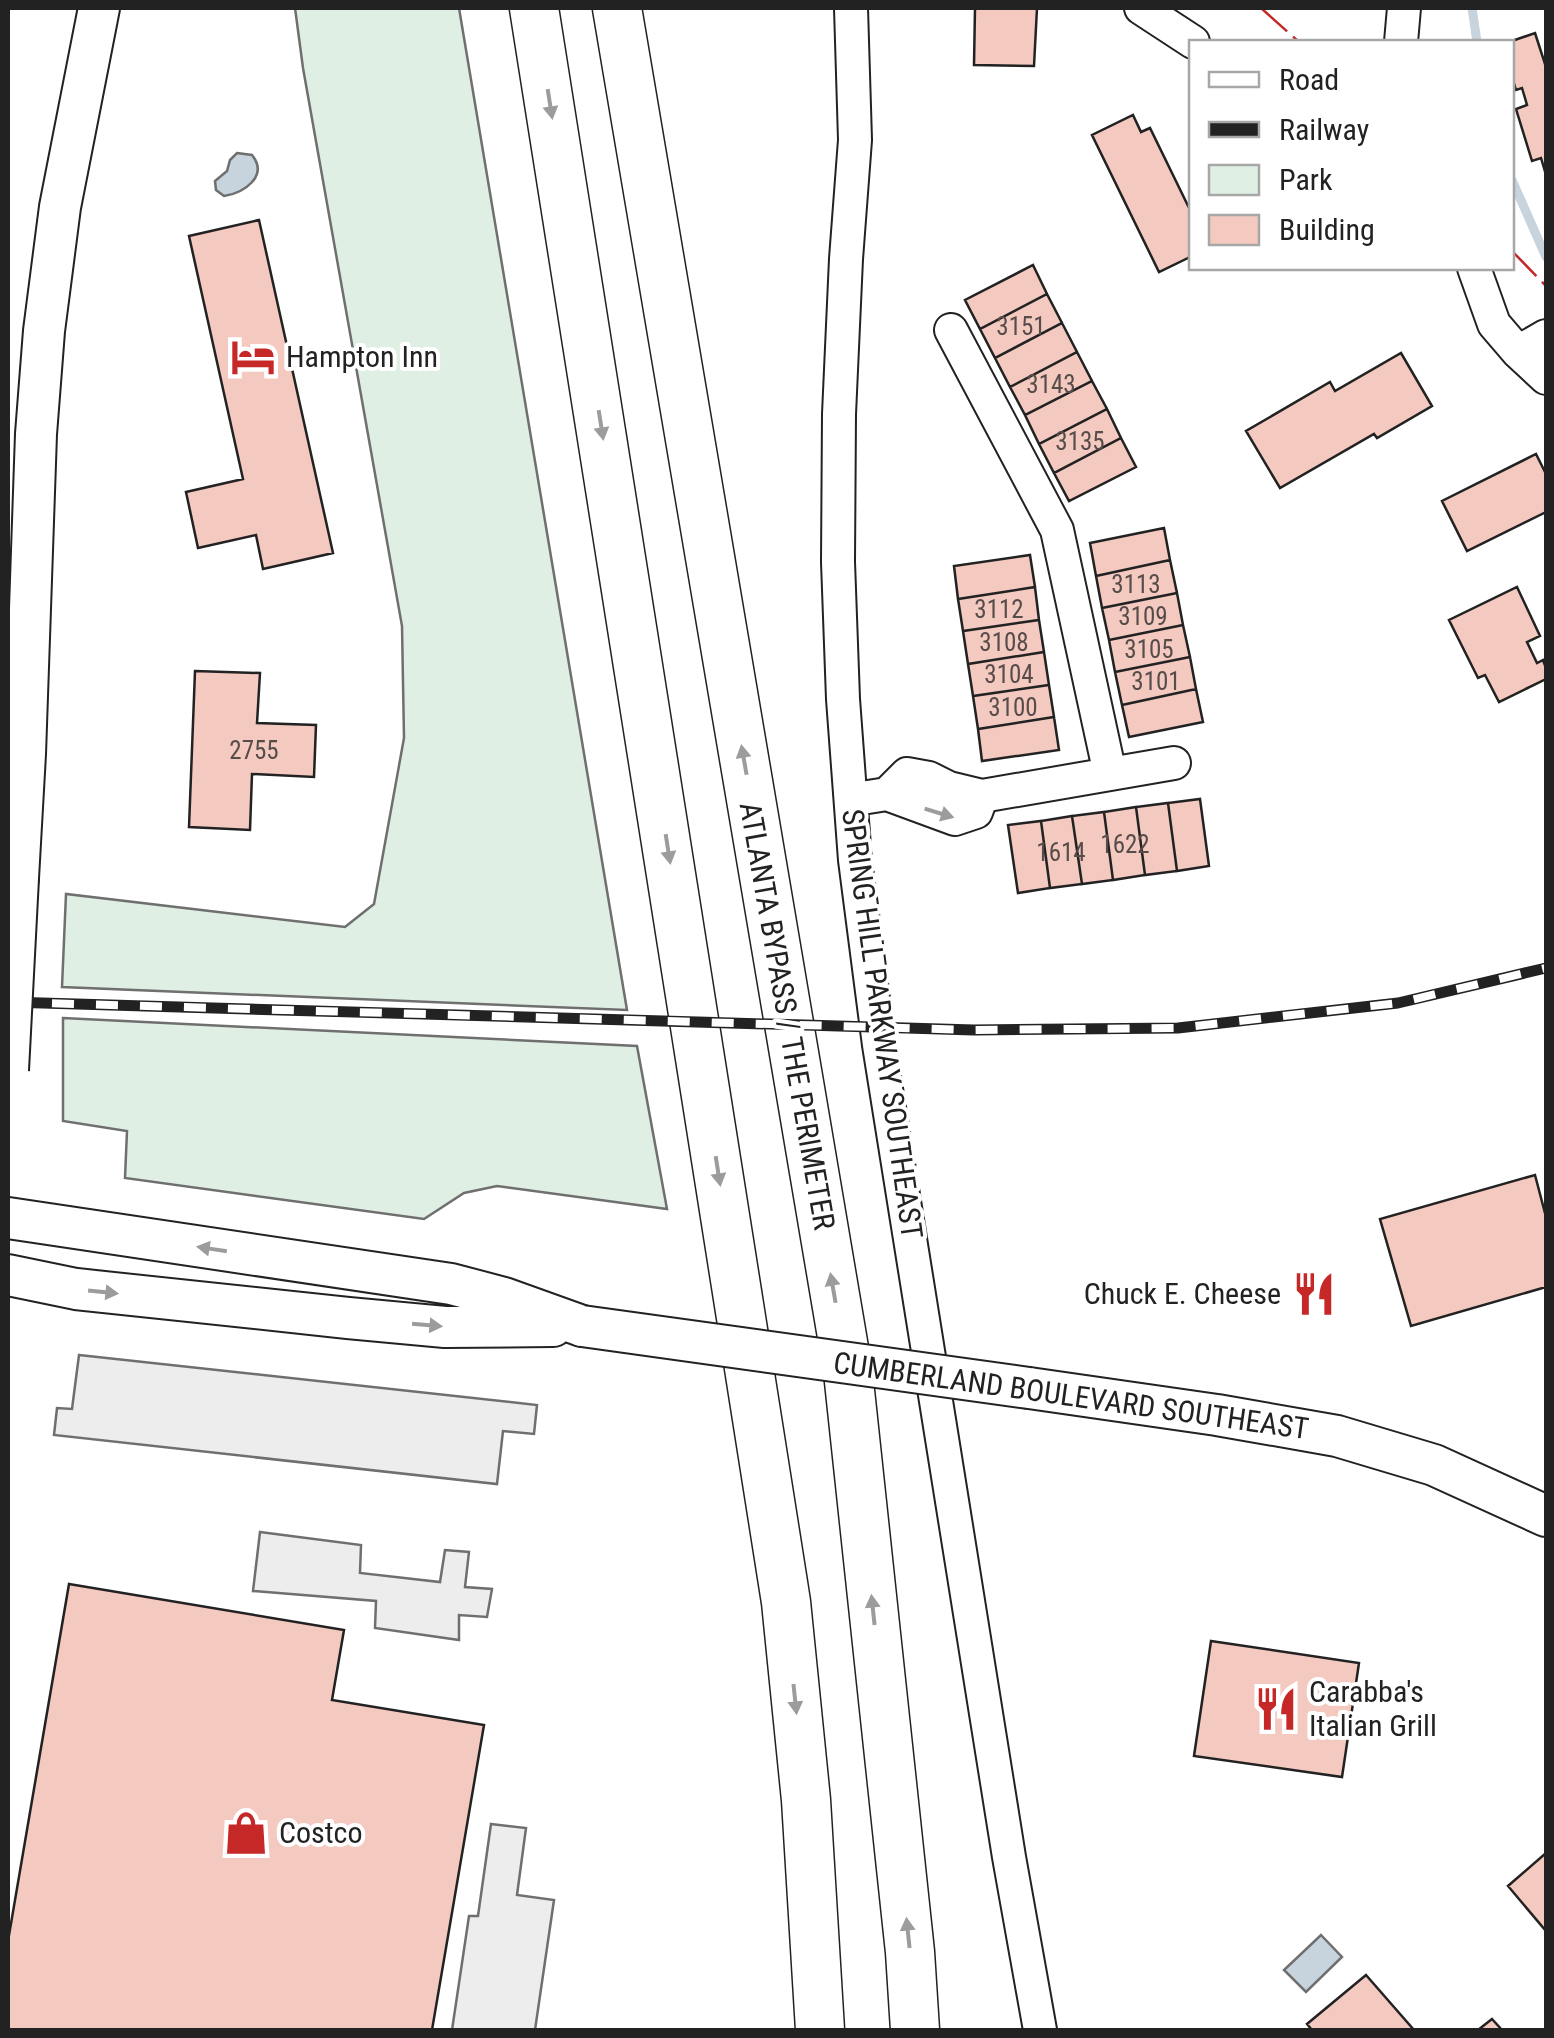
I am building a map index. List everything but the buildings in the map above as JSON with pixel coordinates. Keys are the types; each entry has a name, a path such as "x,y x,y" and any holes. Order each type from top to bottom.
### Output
{"highway":[{"path":"534,8 786,1602 806,1800 820,2030"},
{"name":"ATLANTA BYPASS / THE PERIMETER","path":"617,8 848,1372 915,2030"}],"main road":[{"path":"8,1070 18,878 16,754 44,331 60,207 99,8"},
{"name":"CUMBERLAND BOULEVARD SOUTHEAST","path":"8,1218 451,1284 582,1326"},
{"name":"CUMBERLAND BOULEVARD SOUTHEAST","path":"8,1275 76,1289 445,1327 582,1326 1217,1415 1338,1436 1434,1465 1546,1516"}],"street":[{"name":"SPRING HILL PARKWAY SOUTHEAST","path":"851,8 855,140 840,395 838,562 854,860 879,1045 1040,2030"},
{"path":"1142,8 1189,40"},
{"path":"1401,40 1404,8"},
{"path":"1475,270 1494,324 1532,344 1546,378"},
{"path":"951,330 1057,530 1110,774"},
{"path":"852,800 887,794 907,774 982,796 1174,763"}],"green space":[{"path":"295,8 459,8 627,1010 62,987 66,894 345,927 374,904 404,738 402,626"},
{"path":"63,1018 637,1046 667,1209 497,1186 464,1193 424,1219 125,1178 127,1131 63,1121"}],"shaded area":[{"path":"237,153 252,155 258,170 246,187 224,196 216,190 215,181 227,171"},
{"path":"79,1355 537,1405 534,1434 503,1431 497,1484 54,1435 57,1408 72,1409"},
{"path":"260,1532 361,1545 360,1573 440,1582 445,1550 469,1552 465,1587 492,1589 487,1617 459,1615 459,1640 375,1628 376,1601 253,1591"},
{"path":"491,1824 526,1828 517,1895 554,1900 535,2030 452,2030 469,1916 478,1916"},
{"path":"1321,1935 1342,1957 1306,1992 1284,1970"}],"waterway":[{"path":"1472,8 1477,40"},
{"path":"1514,185 1546,257"}],"railway":[{"path":"8,1002 974,1030 1178,1028 1398,1003 1546,968"}],"power":[{"path":"1261,8 1297,40"},
{"path":"1514,253 1546,286"}],"place":[{"name":"Hampton Inn","path":"253,357"},
{"name":"Chuck E. Cheese","path":"1314,1294"},
{"name":"Carabba's Italian Grill","path":"1276,1709"},
{"name":"Costco","path":"246,1833"}]}
